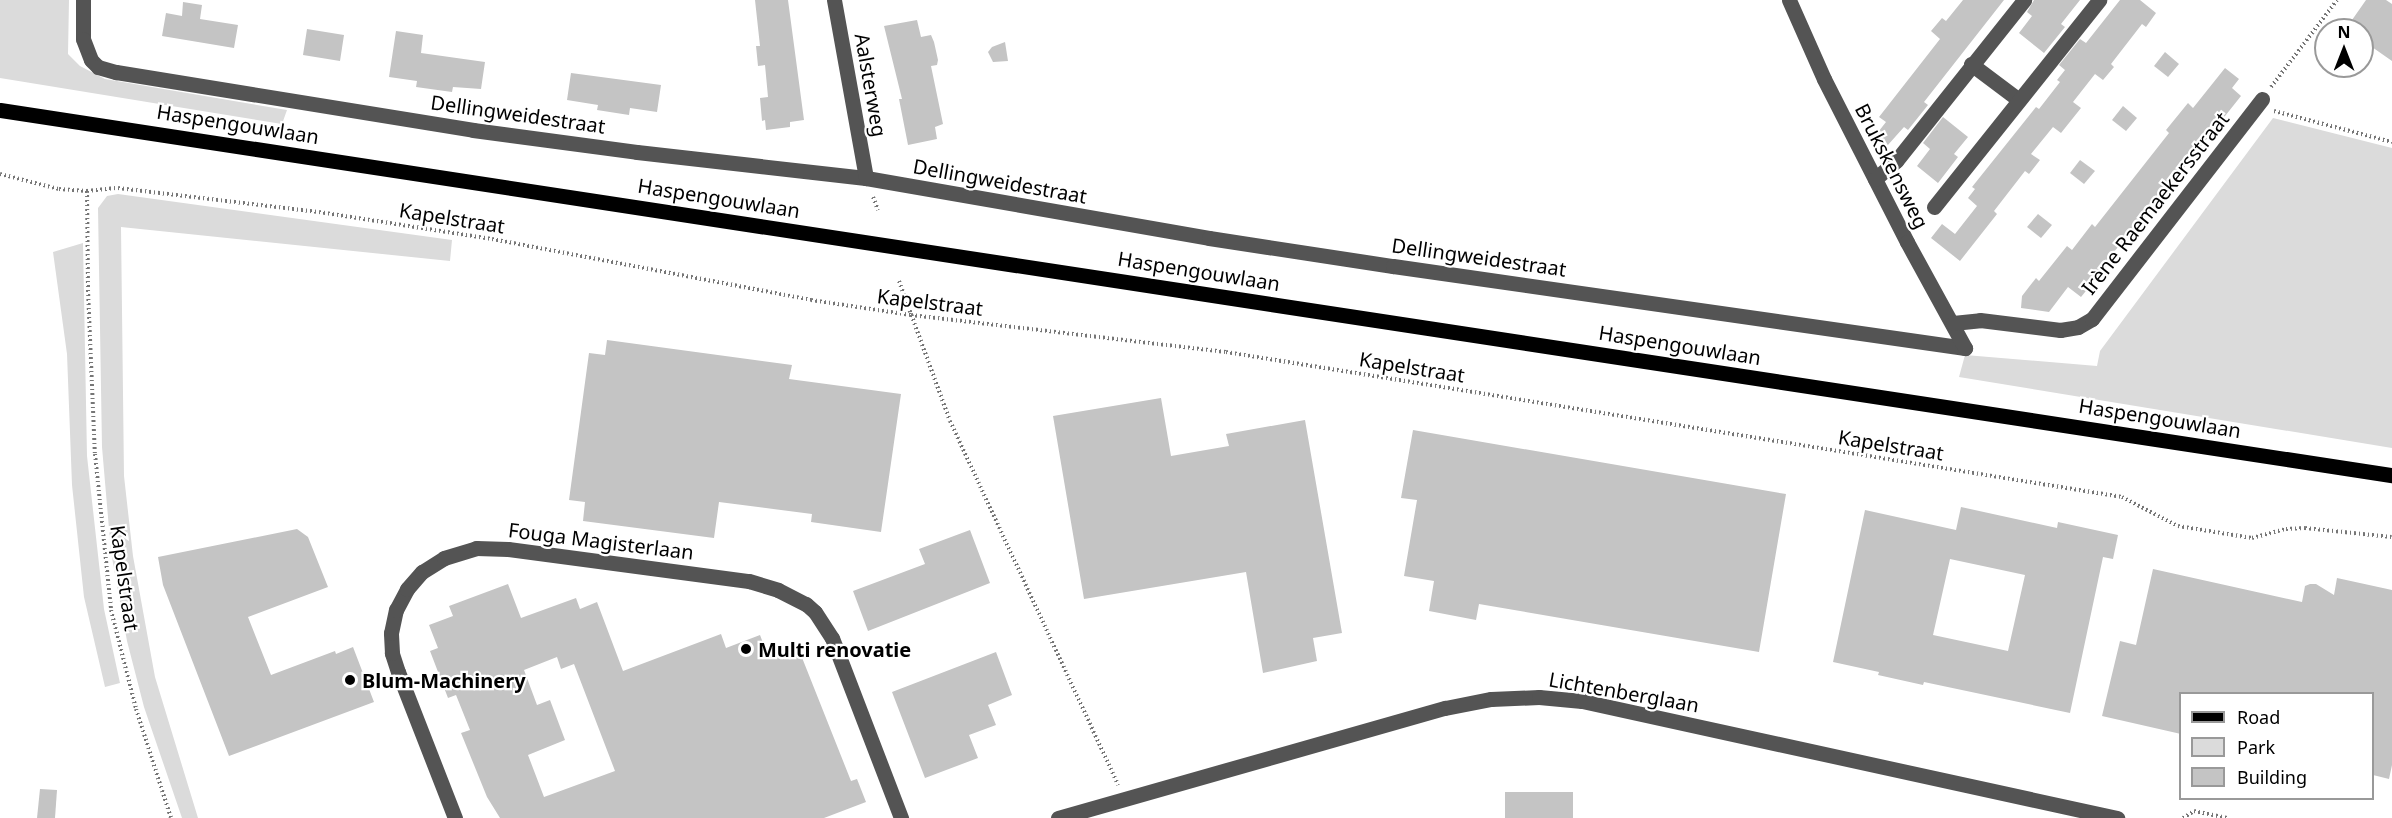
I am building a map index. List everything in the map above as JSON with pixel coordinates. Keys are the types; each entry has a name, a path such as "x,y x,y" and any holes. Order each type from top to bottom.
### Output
{"main road":[{"name":"Haspengouwlaan","path":"0,110 2392,475"}],"street":[{"name":"Dellingweidestraat","path":"83,0 83,39 91,60 98,67 116,72 484,131 636,152 866,178 1209,238 1965,348"},
{"name":"Aalsterweg","path":"834,0 866,178"},
{"name":"Brukskensweg","path":"1789,0 1824,79 1965,348"},
{"path":"1875,179 1896,161 2024,0"},
{"path":"1934,207 2099,0"},
{"path":"1971,64 2019,100"},
{"name":"Irène Raemaekersstraat","path":"1953,323 1980,320 2060,330 2078,327 2091,319 2259,103"},
{"name":"Fouga Magisterlaan","path":"455,818 398,672 392,653 391,633 396,610 407,589 422,572 444,558 477,548 508,549 749,581 778,590 806,604 815,612 832,638 901,818"},
{"name":"Lichtenberglaan","path":"1058,818 1445,708 1491,699 1539,697 1582,701 2117,818"}],"path":[{"path":"2337,0 2259,103 2392,142"},
{"path":"0,174 59,189 87,191"},
{"name":"Kapelstraat","path":"171,818 136,709 111,610 94,454 87,191 118,188 319,212 492,239 811,300 910,315 1226,352 2122,497 2178,526 2252,538 2286,529 2305,528 2392,537"},
{"path":"899,281 950,421 1125,799"},
{"path":"2183,818 2194,811 2228,818"}],"green space":[{"path":"0,0 69,0 68,54 80,66 105,79 287,110 282,124 0,78"},
{"path":"2273,118 2392,148 2392,448 1959,377 1965,355 2097,366 2100,351"},
{"path":"118,194 452,240 450,261 121,227 124,476 133,556 155,677 198,818 182,818 144,707 127,641 111,552 102,447 98,208 107,196"},
{"path":"83,243 87,456 104,609 120,683 105,687 84,597 72,485 67,354 53,252"}],"building":[{"path":"755,0 788,0 804,120 790,122 790,127 766,130 765,120 762,121 760,98 768,97 765,65 758,66 756,46 760,46"},
{"path":"1963,0 2004,0 1924,102 1928,105 1908,130 1904,127 1887,146 1875,136 1886,122 1879,117 1940,39 1931,31 1942,18 1946,21"},
{"path":"2034,0 2080,0 2061,24 2065,27 2044,53 2019,33 2032,16 2027,12"},
{"path":"2120,0 2140,0 2156,13 2146,27 2142,24 2111,64 2114,67 2103,80 2095,74 2073,102 2081,108 2061,133 2053,127 2031,154 2040,160 2029,174 2025,171 1994,211 1997,214 1960,261 1931,238 1942,224 1955,234 1977,206 1968,198 1975,189 1972,187 2036,107 2039,109 2060,82 2057,80 2065,70 2059,65 2080,39 2086,43"},
{"path":"2366,0 2386,0 2392,4 2392,61 2374,48 2374,18 2353,18"},
{"path":"183,2 202,5 200,19 238,25 234,48 162,36 166,13 182,16"},
{"path":"917,20 921,37 931,35 934,42 938,60 937,65 931,66 943,124 935,127 937,139 908,145 899,99 902,99 884,26"},
{"path":"307,29 344,35 340,61 303,55"},
{"path":"396,31 423,35 421,53 485,62 481,89 453,87 452,92 416,87 417,81 389,77"},
{"path":"1005,42 1008,61 993,62 988,52 992,47"},
{"path":"2165,52 2179,64 2168,77 2154,66"},
{"path":"2225,68 2239,79 2232,88 2241,96 2170,185 2167,183 2147,209 2150,211 2104,263 2107,265 2081,297 2068,287 2049,312 2021,308 2022,296 2036,278 2039,281 2067,246 2072,250 2092,224 2095,227 2169,133 2166,130 2188,103 2193,108"},
{"path":"571,73 661,85 657,112 630,108 629,115 597,110 598,105 567,100"},
{"path":"2123,106 2137,118 2126,131 2112,120"},
{"path":"1943,117 1968,137 1954,154 1958,157 1938,183 1917,166 1930,149 1923,143"},
{"path":"2080,160 2095,171 2084,184 2070,173"},
{"path":"2038,214 2052,225 2041,238 2027,227"},
{"path":"607,340 792,365 789,379 901,394 881,532 811,522 812,514 719,502 714,538 583,521 585,502 569,500 589,353 605,355"},
{"path":"1161,398 1171,456 1229,446 1226,434 1305,420 1342,633 1313,638 1317,661 1263,673 1246,572 1084,599 1053,416"},
{"path":"1413,430 1786,494 1759,652 1479,604 1476,620 1429,611 1434,581 1404,576 1417,500 1401,498"},
{"path":"1961,507 2057,528 2058,522 2118,535 2113,559 2103,557 2070,713 1924,682 1923,685 1833,662 1865,510 1956,530","holes":["1950,559 2025,575 2008,651 1933,635"]},
{"path":"297,529 308,537 328,587 248,617 271,675 335,651 336,654 353,647 374,702 229,756 163,585 158,557"},
{"path":"970,530 990,583 868,631 853,591 925,564 919,549"},
{"path":"2153,569 2302,602 2305,586 2310,584 2316,584 2334,595 2337,578 2392,590 2392,765 2389,779 2374,775 2374,692 2179,692 2179,734 2102,716 2120,641 2136,645"},
{"path":"508,584 521,618 576,598 580,609 597,602 623,671 721,634 726,648 760,635 768,656 797,645 851,781 857,779 866,802 824,818 500,818 487,797 461,733 470,730 456,695 448,698 430,651 438,648 429,625 453,616 449,606","holes":["557,657 561,669 574,664 615,771 544,797 528,755 565,740 550,700 537,705 524,670"]},
{"path":"996,652 1012,695 988,705 996,725 969,735 978,758 925,778 892,692"},
{"path":"40,789 57,790 55,818 37,818"},
{"path":"1505,792 1573,792 1573,818 1505,818"}],"place":[{"name":"Multi renovatie","path":"746,649"},
{"name":"Blum-Machinery","path":"350,680"}]}
